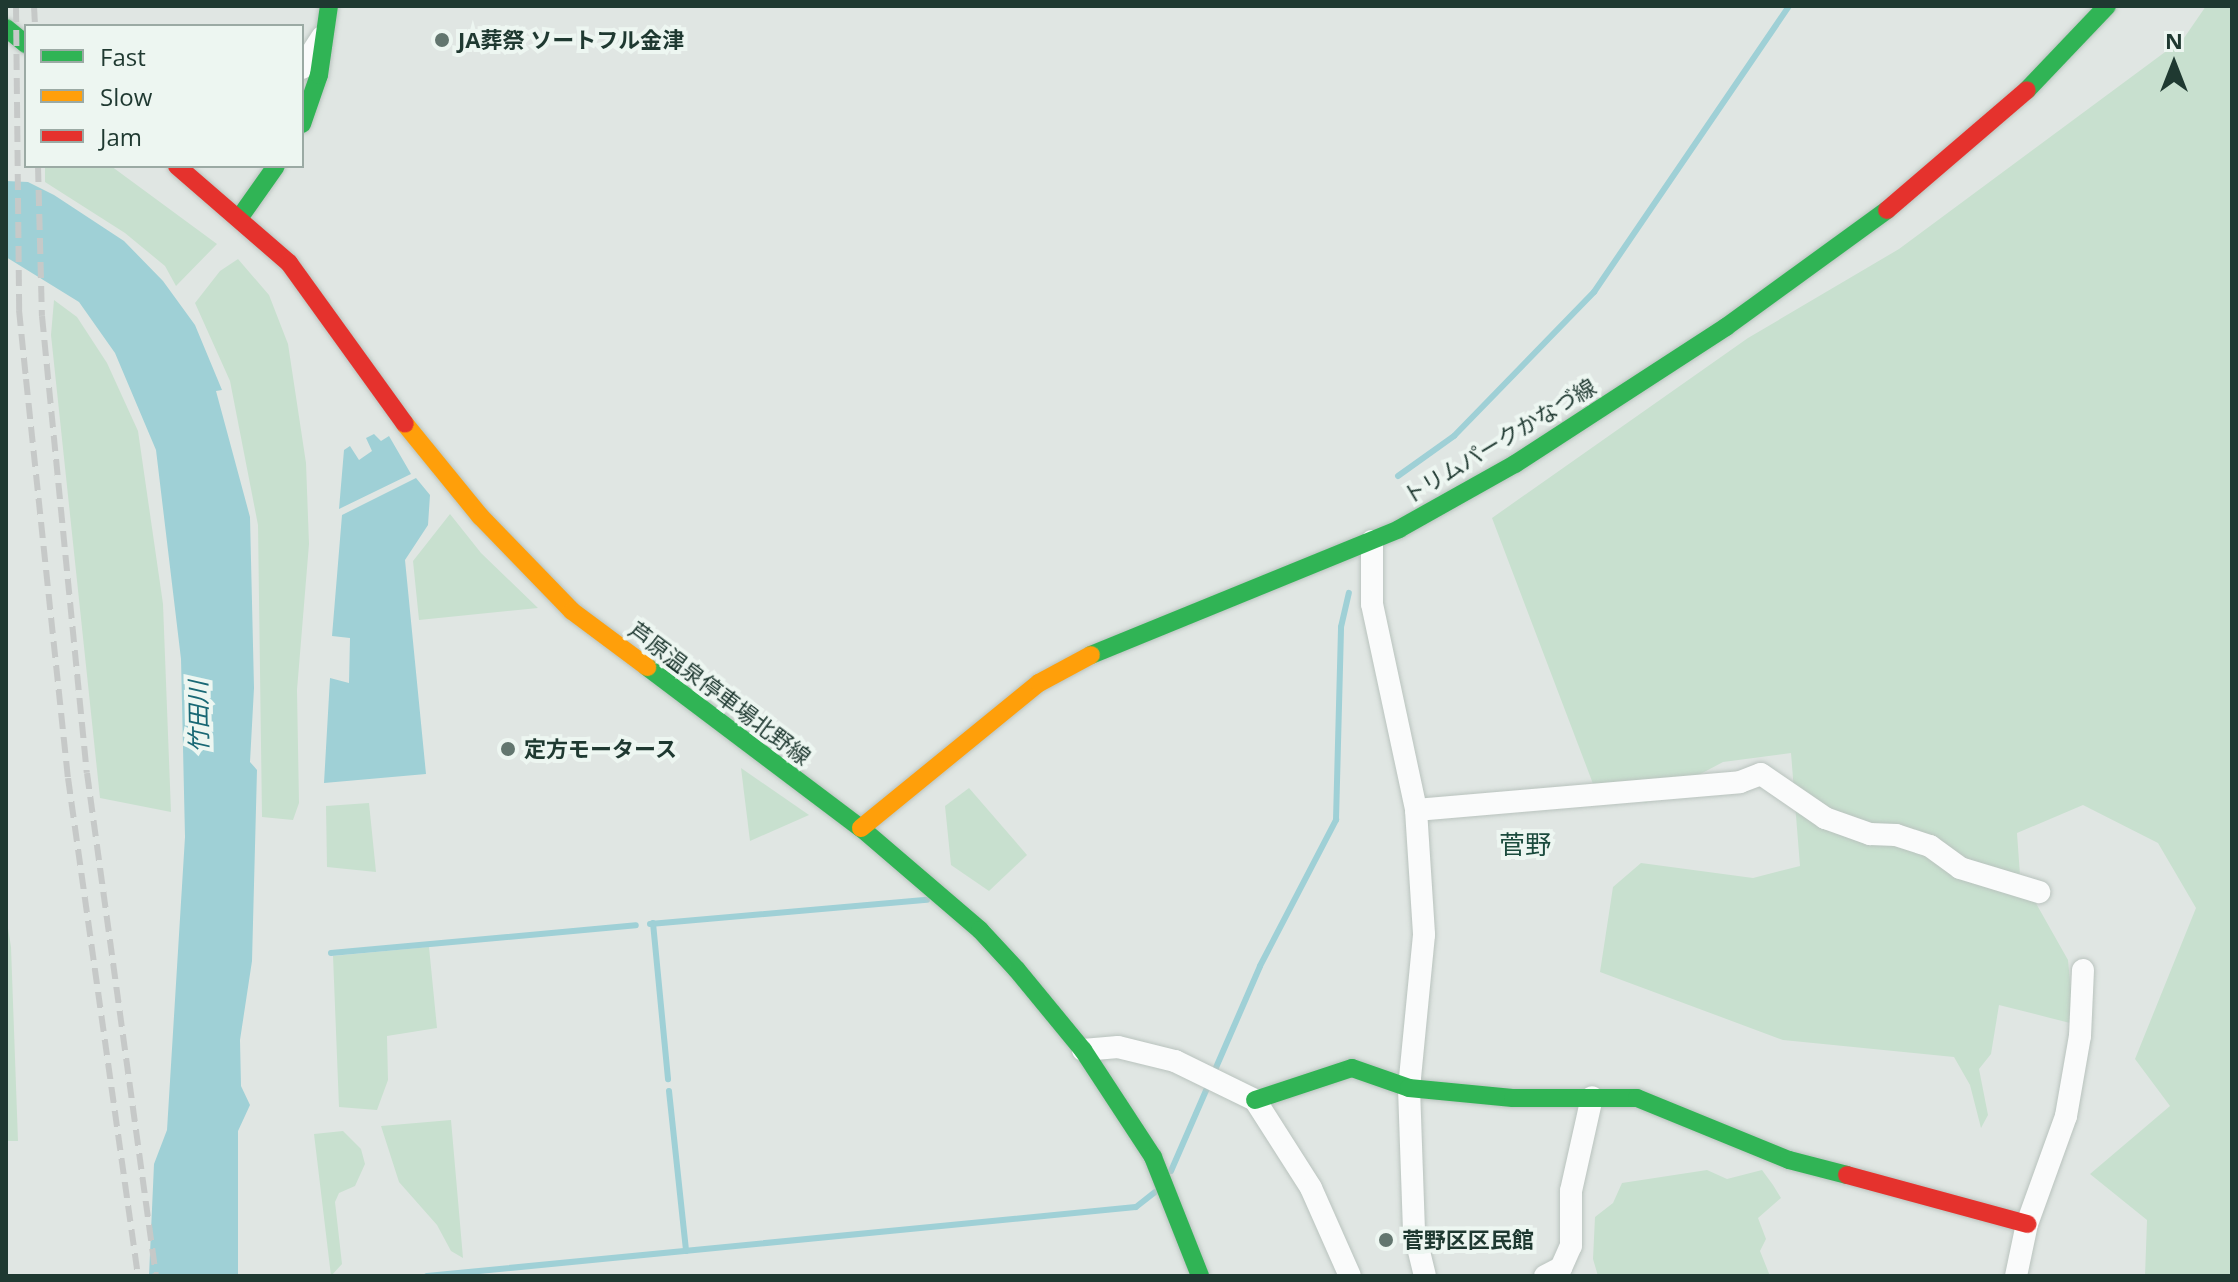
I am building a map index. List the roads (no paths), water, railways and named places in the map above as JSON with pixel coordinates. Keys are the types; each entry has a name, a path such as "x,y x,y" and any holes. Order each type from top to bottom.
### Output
{"main road":[{"path":"304,118 319,75 329,6"},
{"name":"トリムパークかなづ線","path":"861,828 1007,706 1085,657 1372,541 1515,464 1726,327 1916,189 2058,62 2107,6"},
{"path":"6,28 24,42"},
{"name":"芦原温泉停車場北野線","path":"179,168 240,217 289,263 389,404 480,516 551,591 618,647 861,828 980,930 1083,1050 1153,1157 1200,1276"},
{"path":"240,217 275,168"},
{"path":"1255,1100 1352,1068 1409,1088 1513,1098 1637,1098 1789,1160 2027,1224"}],"street":[{"path":"304,65 327,30"},
{"path":"1372,541 1372,604 1416,810 1424,935 1409,1088 1414,1231 1425,1276"},
{"path":"1416,810 1740,782 1761,774 1825,818 1930,846 1960,868 2039,892"},
{"path":"2016,1276 2027,1224 2066,1116 2080,1036 2083,970"},
{"path":"1083,1050 1118,1047 1175,1061 1255,1100 1311,1188 1350,1276"},
{"path":"1545,1276 1561,1268 1571,1246 1571,1191 1592,1097"}],"water":[{"name":"竹田川","path":"6,181 28,182 54,195 124,241 163,281 195,325 222,390 216,391 250,517 254,688 250,762 257,770 252,961 240,1040 241,1086 250,1105 238,1131 238,1276 149,1276 154,1164 167,1130 185,837 181,659 156,450 115,353 79,302 6,257"},
{"path":"374,434 381,441 389,436 411,474 339,509 344,450 350,446 359,460 372,451 366,438"},
{"path":"416,478 430,495 428,525 405,560 426,774 324,783 330,678 349,683 350,638 332,636 342,515"}],"waterway":[{"path":"1398,476 1454,436 1594,292 1789,6"},
{"path":"1171,1171 1260,966 1336,820 1341,627 1349,593"},
{"path":"650,924 927,900"},
{"path":"653,923 668,1079"},
{"path":"331,953 636,925"},
{"path":"669,1091 686,1251"},
{"path":"427,1276 1136,1207 1155,1192"}],"railway":[{"path":"16,6 19,310 68,778 138,1276"},
{"path":"34,6 35,24"},
{"path":"38,168 42,316 87,773 156,1276"}],"place":[{"name":"JA葬祭 ソートフル金津","path":"442,40"},
{"name":"定方モータース","path":"508,749"},
{"name":"菅野区区民館","path":"1386,1240"}],"district":[{"name":"菅野","path":"1525,845"}]}
